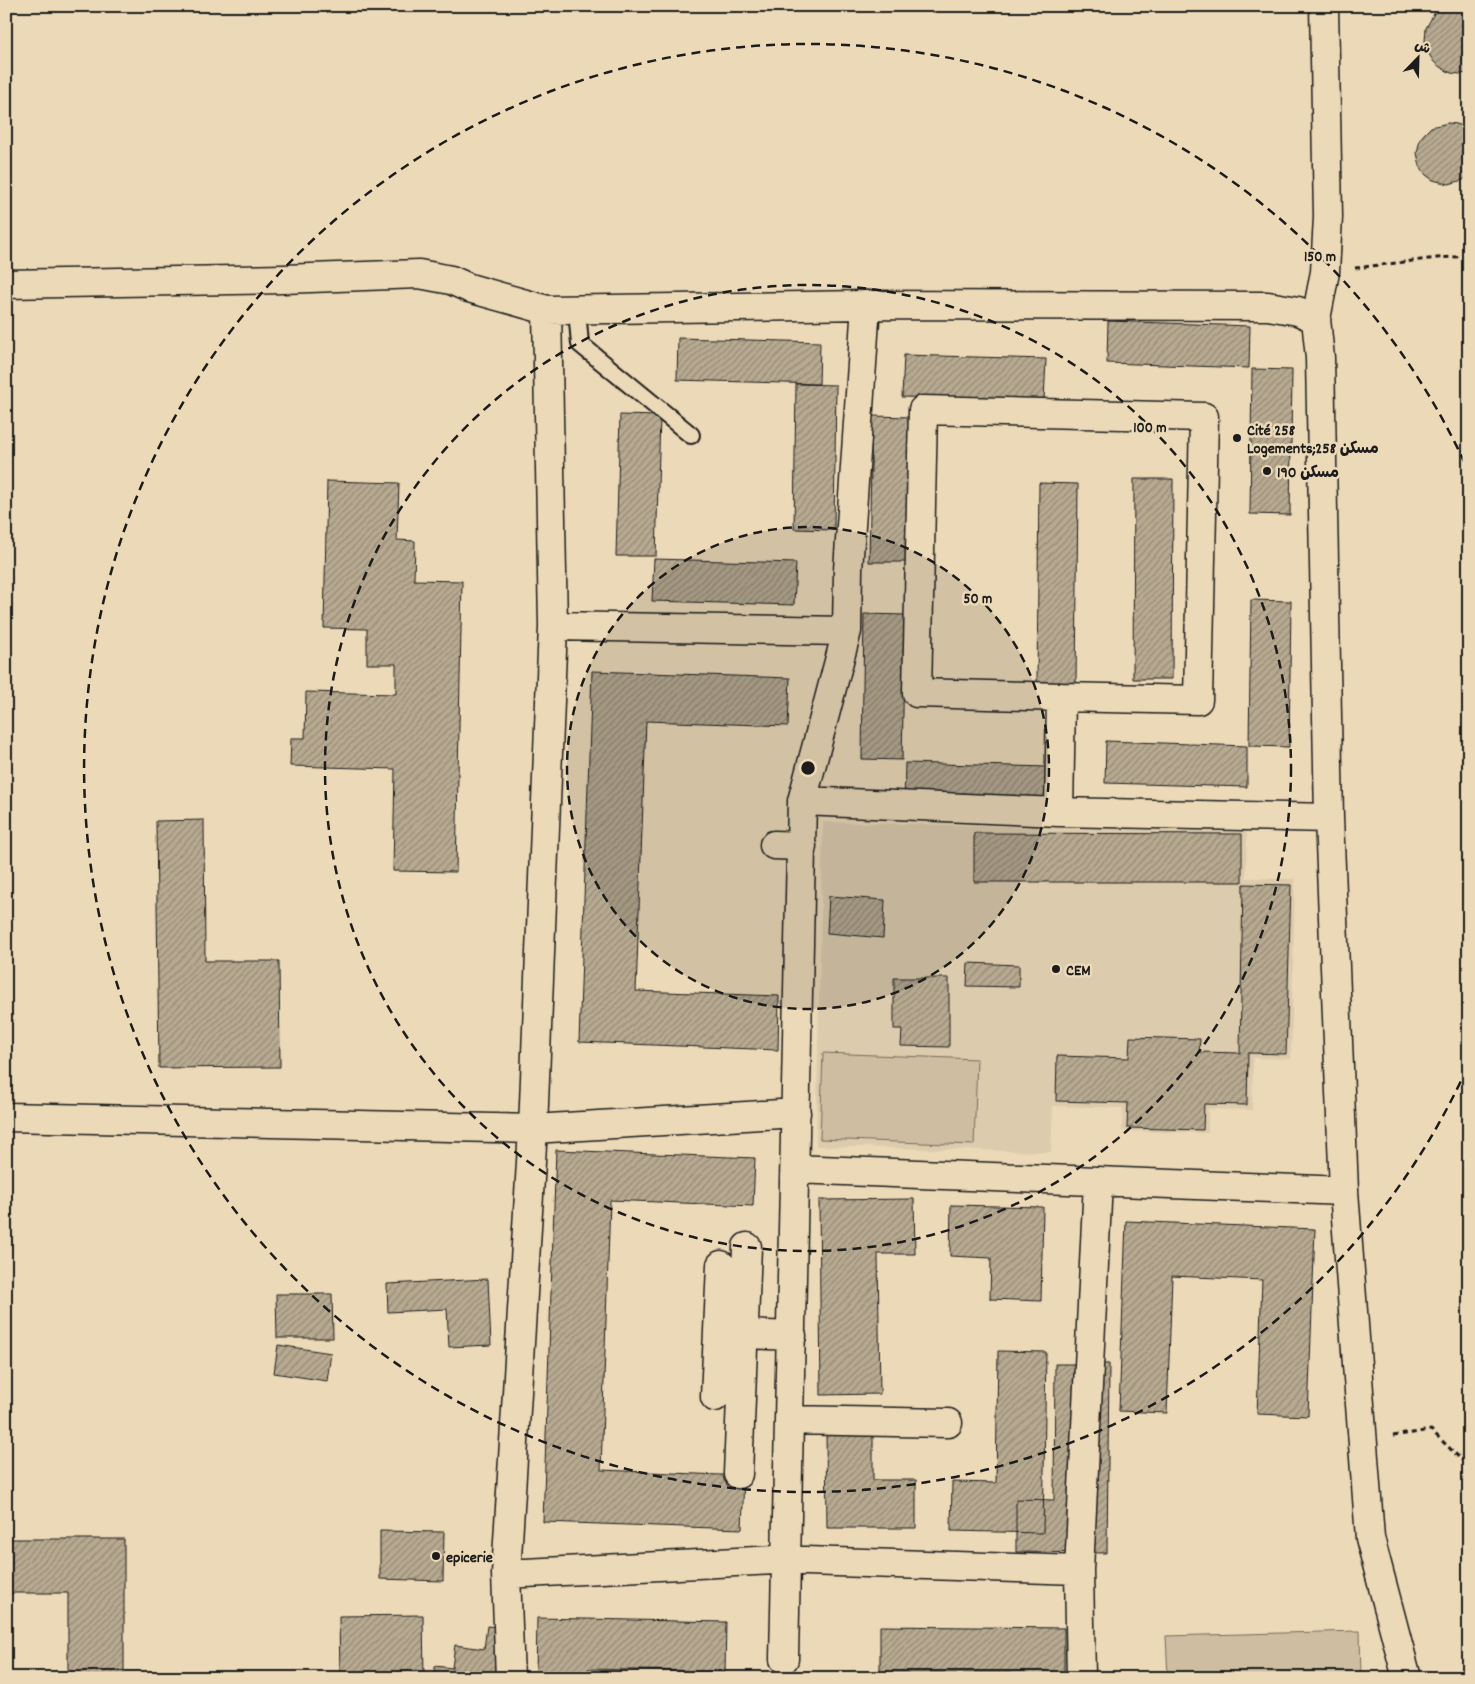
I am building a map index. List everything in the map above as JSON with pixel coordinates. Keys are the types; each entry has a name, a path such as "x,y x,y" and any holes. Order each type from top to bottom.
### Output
{"street":[{"path":"1324,6 1328,217 1325,272 1316,319 1320,358 1329,818 1344,1191 1370,1538 1407,1678"},
{"path":"6,284 419,274 451,280 469,288 547,310 866,305 1268,306 1298,311 1316,319"},
{"path":"784,1659 802,801 847,631 848,570 866,305"},
{"path":"510,1678 506,1574 533,1129 553,626 547,310"},
{"path":"923,410 1204,417 1198,700 1062,697 917,693 923,410"},
{"path":"553,626 847,631"},
{"path":"1059,812 1062,697"},
{"path":"802,801 1059,812 1329,818"},
{"path":"774,844 802,846"},
{"path":"6,1117 533,1129 796,1113"},
{"path":"795,1169 1344,1191"},
{"path":"1081,1678 1079,1570 1098,1182"},
{"path":"715,1397 747,1247"},
{"path":"721,1265 730,1333 738,1474"},
{"path":"730,1333 792,1336"},
{"path":"789,1420 948,1423"},
{"path":"506,1574 786,1560 1079,1570"}],"lane":[{"path":"577,310 580,344 691,435"}],"path":[{"path":"1325,272 1437,258 1469,256"},
{"path":"1364,1443 1402,1434 1431,1430 1469,1467"}],"shaded area":[{"name":"CEM","path":"823,822 1247,832 1246,878 1295,879 1291,1059 1253,1058 1252,1110 1208,1109 1208,1133 1122,1131 1123,1108 1053,1106 1051,1152 816,1146"},
{"path":"823,1053 977,1059 974,1145 820,1139"},
{"path":"1360,1631 1361,1678 1168,1678 1166,1636"}],"building":[{"path":"1443,6 1469,6 1469,73 1451,73 1434,62 1427,51 1425,41 1426,28 1435,12"},
{"path":"1448,123 1457,124 1466,128 1469,132 1469,175 1463,180 1449,184 1433,180 1426,175 1420,166 1417,153 1420,139 1431,127"},
{"path":"1108,321 1250,326 1249,368 1107,363"},
{"path":"678,338 820,342 819,384 677,380"},
{"path":"904,355 1046,359 1044,401 902,397"},
{"path":"1252,369 1292,370 1290,515 1250,514"},
{"path":"796,384 836,385 834,530 794,529"},
{"path":"620,415 660,416 656,556 616,556"},
{"path":"872,416 912,417 909,562 869,562"},
{"path":"1134,479 1173,479 1172,679 1133,679"},
{"path":"327,481 399,483 397,540 415,541 414,580 462,581 456,872 393,871 395,769 290,766 291,738 305,738 306,692 396,694 396,664 367,664 367,629 324,628"},
{"path":"1039,483 1078,484 1076,685 1037,684"},
{"path":"654,559 796,563 794,605 652,601"},
{"path":"1251,600 1291,601 1289,747 1249,746"},
{"path":"864,614 905,615 902,760 862,759"},
{"path":"592,671 790,678 788,726 646,721 636,991 779,996 778,1050 579,1042"},
{"path":"1106,741 1247,746 1247,787 1105,783"},
{"path":"905,763 1047,767 1046,809 904,805"},
{"path":"204,820 205,961 279,961 280,1067 159,1068 156,821"},
{"path":"974,833 1242,834 1242,882 974,882"},
{"path":"1243,884 1291,885 1286,1054 1248,1053 1247,1105 1204,1104 1203,1130 1127,1128 1128,1103 1056,1101 1057,1056 1129,1058 1130,1037 1200,1039 1199,1052 1240,1053"},
{"path":"829,896 885,900 883,938 827,933"},
{"path":"968,963 1019,965 1019,987 967,986"},
{"path":"894,978 949,978 949,1047 901,1046 902,1029 894,1029"},
{"path":"556,1150 755,1158 753,1206 610,1200 601,1470 744,1476 742,1529 543,1522"},
{"path":"914,1199 915,1254 878,1254 880,1394 821,1395 819,1200"},
{"path":"951,1205 1043,1207 1041,1301 990,1299 991,1258 950,1256"},
{"path":"1126,1221 1315,1229 1308,1416 1257,1414 1262,1280 1172,1276 1167,1413 1119,1411"},
{"path":"488,1279 491,1345 449,1347 447,1309 388,1312 387,1284"},
{"path":"276,1294 332,1294 333,1338 277,1338"},
{"path":"278,1345 331,1353 327,1381 274,1373"},
{"path":"998,1351 1046,1352 1043,1533 951,1531 952,1482 996,1483"},
{"path":"1055,1364 1109,1364 1107,1553 1016,1552 1016,1499 1054,1500"},
{"path":"826,1433 873,1433 873,1480 916,1480 916,1528 827,1528"},
{"path":"380,1531 444,1532 443,1581 380,1579"},
{"path":"6,1539 124,1539 124,1678 68,1678 68,1593 6,1593"},
{"path":"423,1615 424,1678 340,1678 339,1616"},
{"path":"537,1618 726,1622 725,1672 588,1669 588,1678 536,1678"},
{"path":"487,1626 514,1629 504,1678 434,1678 435,1666 452,1668 455,1645 484,1649"},
{"path":"880,1626 1064,1628 1064,1678 1011,1678 1011,1673 880,1673"}],"place":[{"name":"Cité 258 Logements;258 مسكن","path":"1237,438"},
{"name":"190 مسكن","path":"1267,471"},
{"name":"CEM","path":"1056,969"},
{"name":"epicerie","path":"436,1556"}]}
